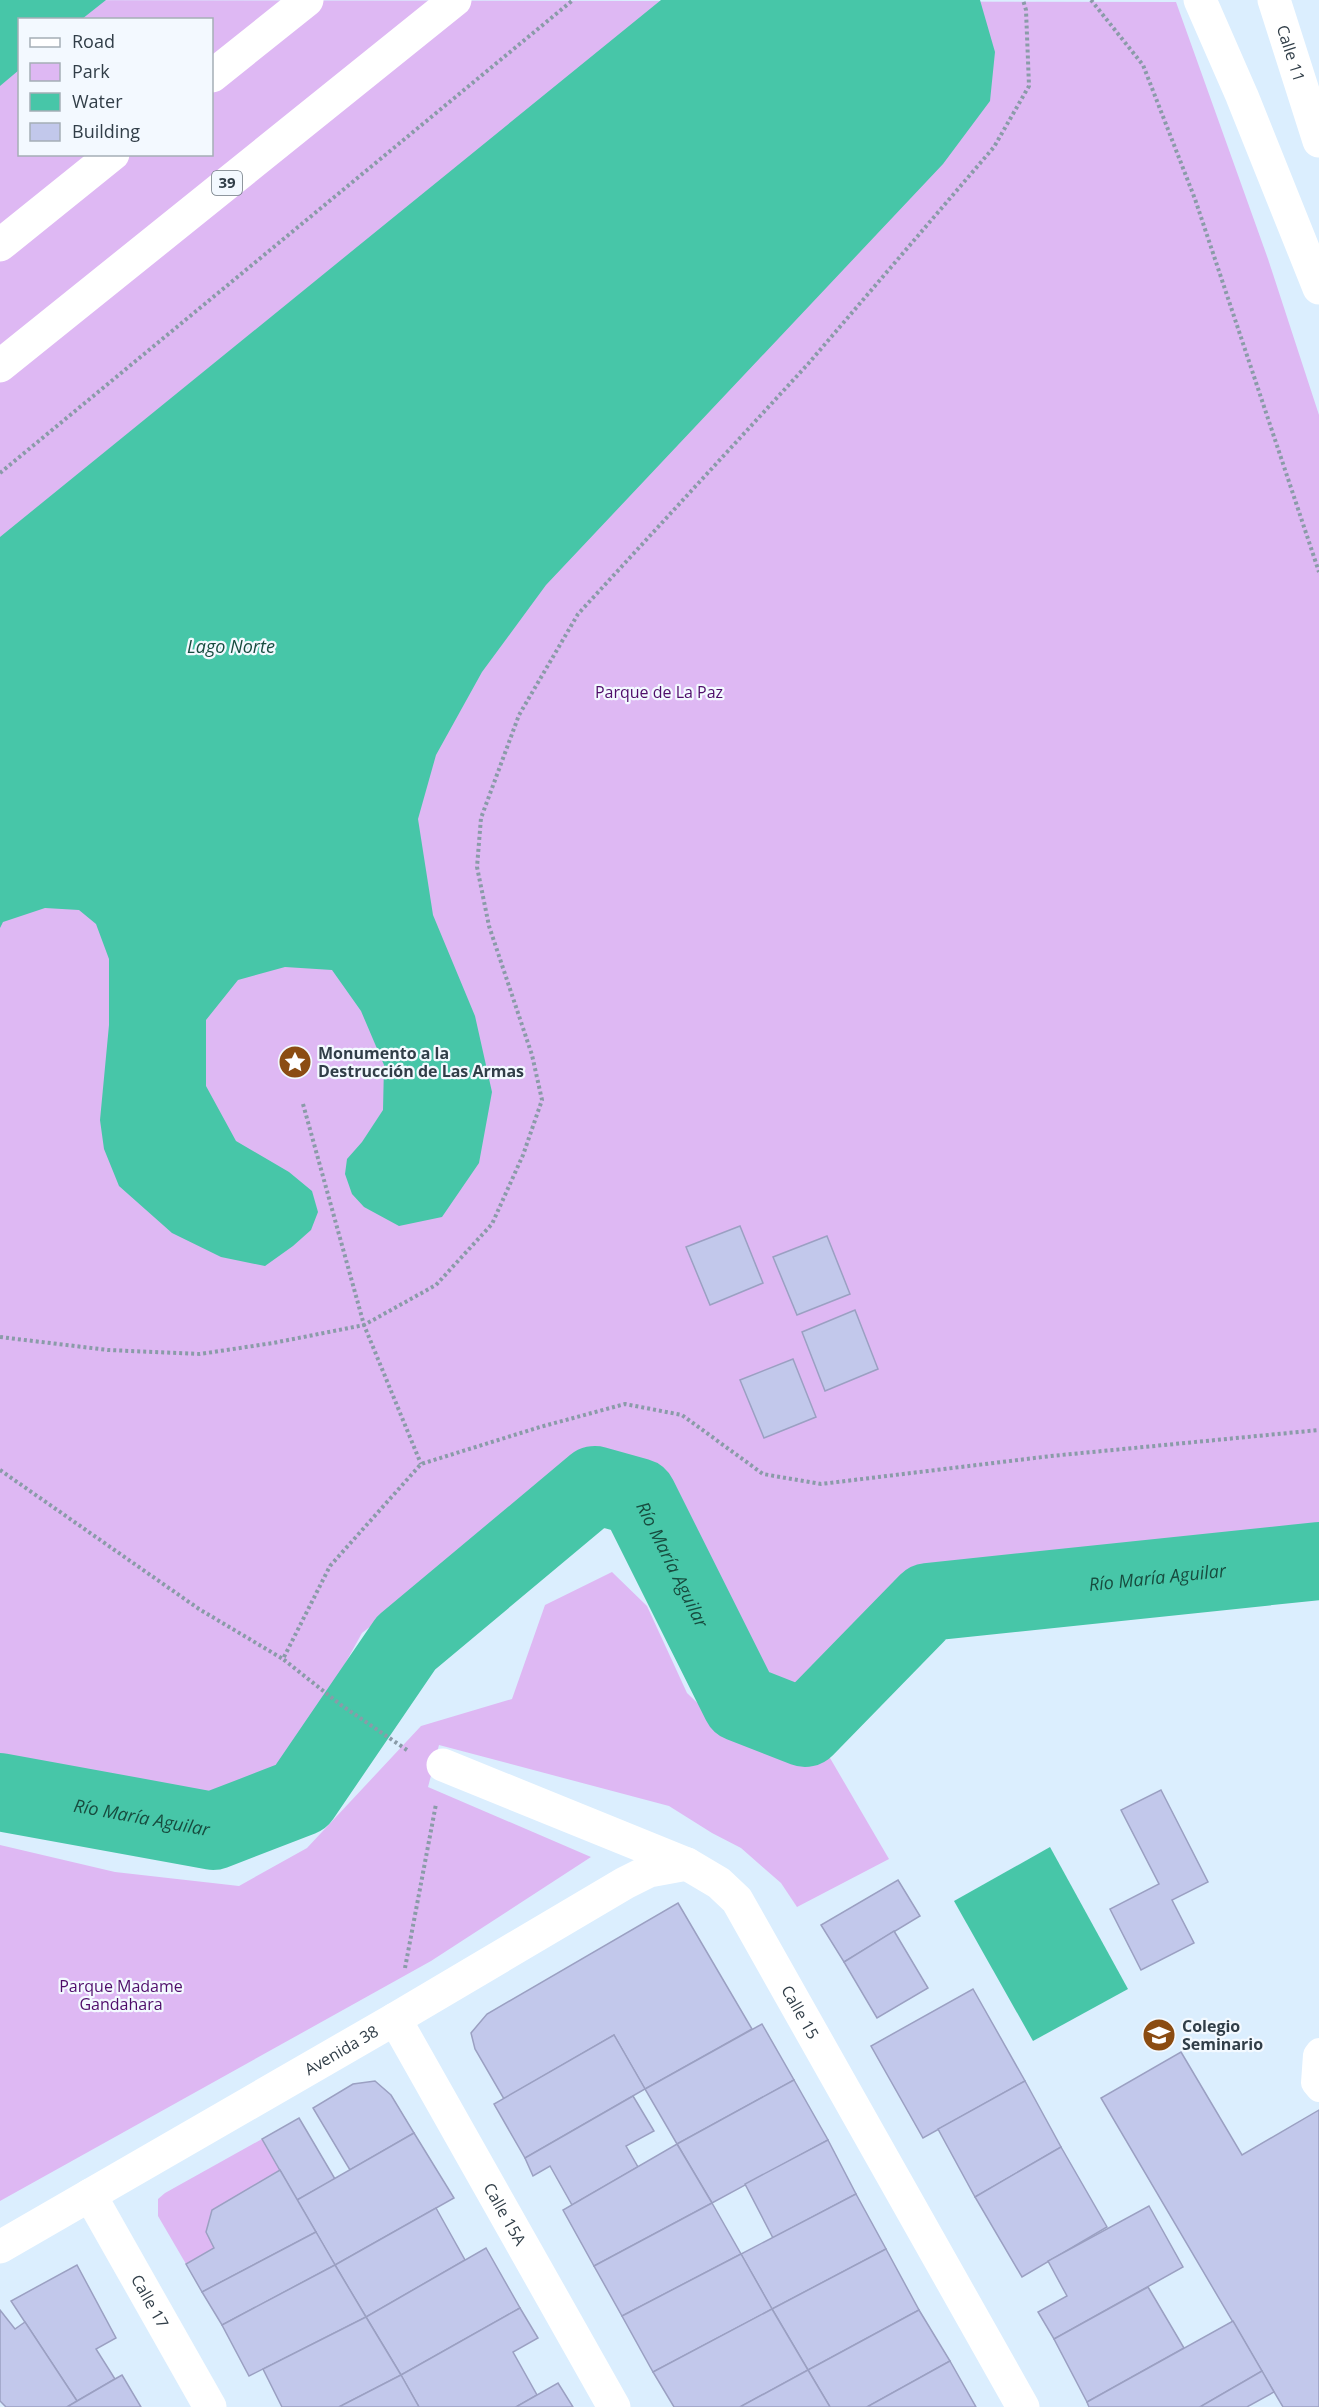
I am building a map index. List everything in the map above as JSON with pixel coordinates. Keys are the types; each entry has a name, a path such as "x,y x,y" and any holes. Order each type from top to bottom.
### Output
{"main road":[{"path":"213,75 307,0"},
{"name":"39","path":"0,366 455,0"},
{"path":"1200,0 1242,96 1319,288"},
{"name":"Calle 11","path":"1274,0 1319,141"},
{"path":"0,245 111,156"},
{"name":"Calle 15","path":"443,1765 687,1864 719,1882 737,1900 1023,2407"},
{"name":"Avenida 38","path":"0,2247 625,1883 649,1871 687,1864"},
{"name":"Calle 15A","path":"395,2019 614,2407"},
{"name":"Calle 17","path":"90,2195 210,2407"}],"lane":[{"path":"1319,2050 1316,2055 1314,2083 1319,2089"}],"path":[{"path":"0,473 573,0"},
{"path":"0,1337 108,1350 200,1354 273,1343 364,1325 436,1285 492,1224 523,1155 542,1100 532,1055 489,926 477,867 481,818 519,715 578,614 808,364 994,147 1029,87 1026,10 1023,0"},
{"path":"1091,0 1143,65 1195,199 1319,572"},
{"path":"303,1104 364,1325 421,1464"},
{"path":"283,1659 330,1566 421,1464 540,1427 625,1404 682,1415 762,1474 821,1484 1051,1456 1319,1430"},
{"path":"0,1470 199,1609 283,1659 341,1705 408,1751"},
{"path":"395,2019 443,1765"}],"green space":[{"name":"Parque de La Paz","path":"0,0 1176,2 1268,259 1319,415 1319,1526 942,1574 887,1602 802,1690 759,1674 653,1484 600,1448 362,1633 288,1767 222,1802 192,1789 0,1760"},
{"name":"Parque Madame Gandahara","path":"612,1572 647,1606 687,1693 740,1744 830,1758 889,1859 797,1907 781,1883 741,1848 669,1806 439,1745 428,1787 591,1857 431,1961 0,2201 0,1845 115,1872 239,1886 307,1848 421,1726 512,1699 545,1605"},
{"path":"262,2139 280,2170 212,2210 206,2232 214,2248 186,2264 158,2216 158,2199"}],"water":[{"path":"0,0 106,0 83,18 18,18 18,71 0,86"},
{"name":"Lago Norte","path":"661,0 980,0 995,52 990,101 943,164 546,585 482,672 436,755 418,819 433,915 475,1016 492,1092 479,1163 442,1217 399,1226 364,1207 352,1194 345,1174 347,1159 362,1142 383,1110 384,1065 361,1011 332,970 285,967 238,980 206,1020 206,1086 236,1141 289,1172 312,1191 318,1212 311,1230 265,1266 221,1257 172,1233 119,1186 104,1149 100,1120 109,1025 109,959 96,924 79,910 45,908 3,922 0,928 0,537"},
{"path":"1050,1847 1128,1989 1033,2041 954,1901"}],"building":[{"path":"740,1226 763,1283 710,1305 686,1247"},
{"path":"827,1236 850,1294 797,1315 773,1257"},
{"path":"855,1310 878,1369 825,1391 802,1332"},
{"path":"793,1359 816,1417 764,1438 740,1380"},
{"path":"1161,1790 1208,1882 1172,1900 1194,1943 1141,1970 1110,1909 1159,1884 1121,1810"},
{"path":"898,1880 920,1916 844,1962 821,1925"},
{"path":"678,1903 752,2029 645,2089 614,2035 504,2099 475,2049 471,2033 487,2014"},
{"path":"894,1931 928,1988 877,2018 844,1962"},
{"path":"973,1989 1025,2081 923,2138 871,2046"},
{"path":"762,2024 794,2080 677,2144 645,2089"},
{"path":"614,2035 645,2089 525,2158 494,2104"},
{"path":"1181,2052 1242,2155 1319,2110 1319,2407 1283,2407 1101,2098"},
{"path":"794,2080 828,2140 712,2203 677,2144"},
{"path":"375,2081 391,2095 414,2133 350,2170 313,2108 353,2084"},
{"path":"1025,2081 1061,2147 975,2197 938,2129"},
{"path":"633,2096 654,2131 626,2146 638,2167 572,2205 550,2166 533,2176 525,2158"},
{"path":"299,2118 335,2179 297,2200 262,2139"},
{"path":"414,2133 454,2198 335,2265 297,2200"},
{"path":"828,2140 856,2194 773,2238 745,2184"},
{"path":"677,2144 712,2203 594,2266 563,2210"},
{"path":"1061,2147 1107,2227 1022,2277 975,2197"},
{"path":"280,2170 316,2232 202,2292 186,2264 214,2248 206,2232 212,2210"},
{"path":"856,2194 886,2249 772,2309 741,2254"},
{"path":"712,2203 741,2254 622,2316 594,2266"},
{"path":"1149,2206 1183,2267 1054,2339 1038,2312 1067,2296 1048,2261"},
{"path":"436,2208 465,2260 366,2317 335,2265"},
{"path":"316,2232 335,2265 222,2325 202,2292"},
{"path":"486,2248 520,2308 401,2375 366,2317"},
{"path":"886,2249 919,2310 808,2370 772,2309"},
{"path":"741,2254 772,2309 653,2372 622,2316"},
{"path":"77,2265 116,2338 96,2349 115,2379 77,2401 11,2301"},
{"path":"335,2265 366,2317 249,2376 222,2325"},
{"path":"1148,2287 1184,2348 1087,2402 1054,2339"},
{"path":"520,2308 538,2338 513,2352 537,2395 516,2407 419,2407 401,2375"},
{"path":"772,2309 808,2370 740,2407 674,2407 653,2372"},
{"path":"0,2310 15,2329 25,2322 77,2401 67,2407 6,2407 0,2401"},
{"path":"919,2310 950,2361 867,2407 830,2407 808,2370"},
{"path":"366,2317 401,2375 339,2407 282,2407 263,2369"},
{"path":"1233,2321 1262,2371 1200,2407 1089,2407 1087,2402"},
{"path":"950,2361 976,2407 867,2407"},
{"path":"808,2370 830,2407 740,2407"},
{"path":"1262,2371 1274,2392 1247,2407 1200,2407"},
{"path":"122,2375 141,2407 67,2407 115,2379"},
{"path":"401,2375 419,2407 339,2407"},
{"path":"558,2383 573,2407 516,2407"}],"waterway":[{"name":"Río María Aguilar","path":"0,1792 213,1831 301,1797 406,1643 595,1485 638,1497 741,1703 805,1728 928,1602 1319,1561"}],"place":[{"name":"Monumento a la Destrucción de Las Armas","path":"295,1062"},
{"name":"Colegio Seminario","path":"1159,2035"}]}
